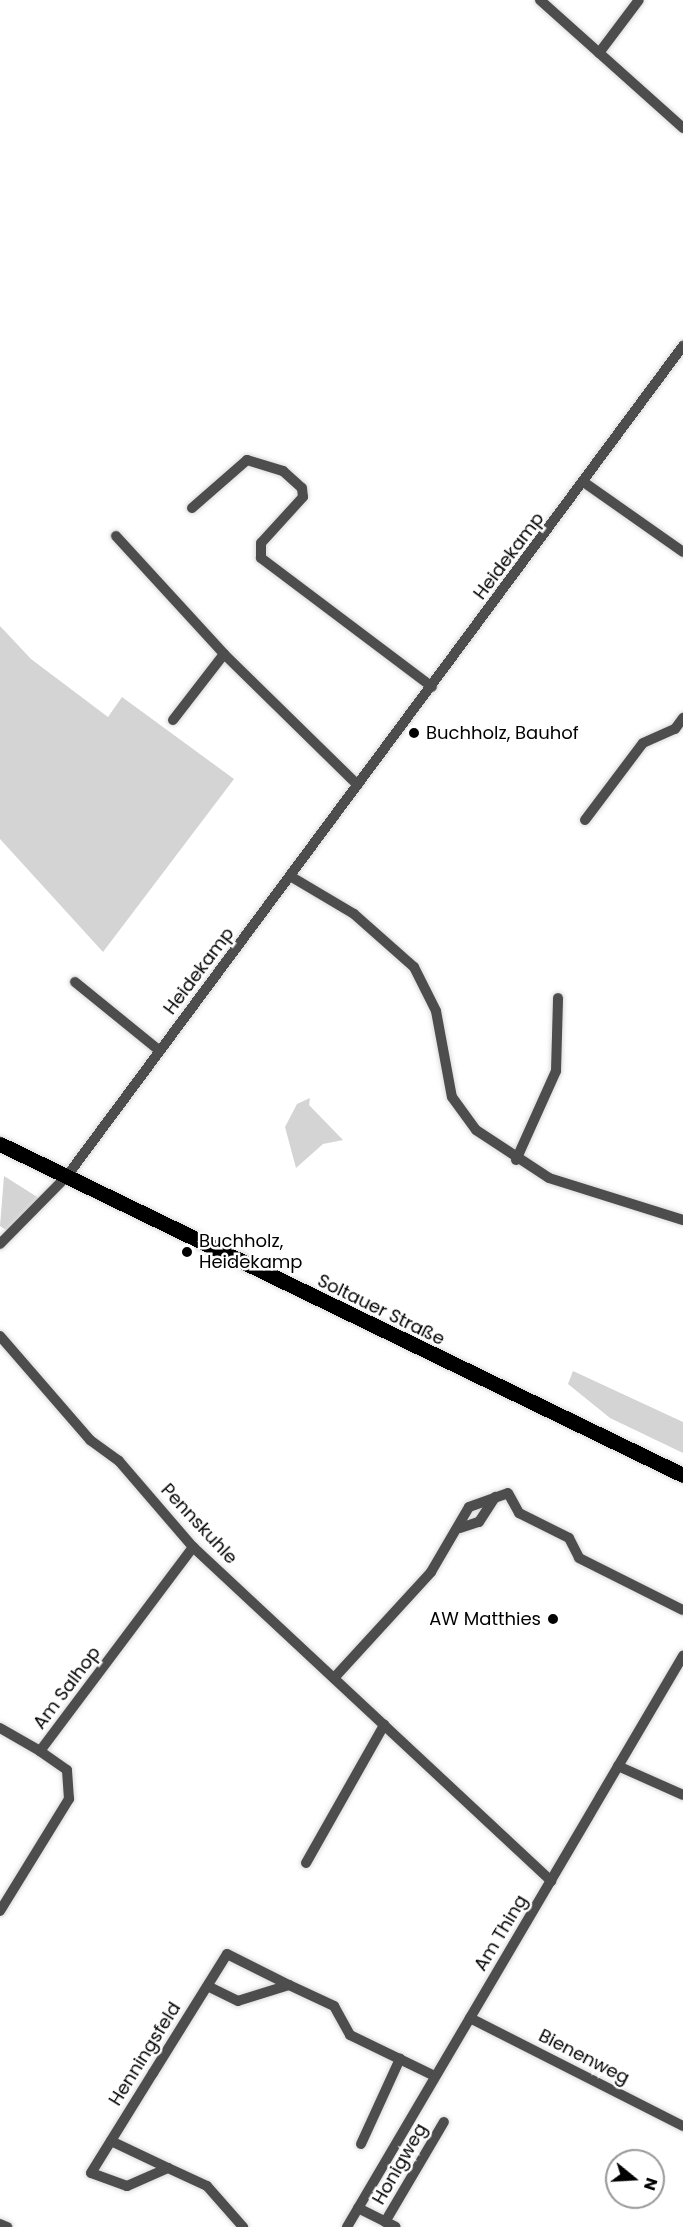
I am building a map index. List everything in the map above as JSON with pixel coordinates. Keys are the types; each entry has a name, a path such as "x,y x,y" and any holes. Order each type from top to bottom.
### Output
{"main road":[{"name":"Soltauer Straße","path":"0,1144 683,1475"}],"street":[{"path":"540,0 683,129"},
{"path":"599,53 639,0"},
{"name":"Heidekamp","path":"0,1244 67,1176 585,483 683,346"},
{"path":"192,508 247,460 283,471 302,488 303,497 261,543 261,558 432,687"},
{"path":"585,483 683,552"},
{"path":"116,536 224,654 358,785"},
{"path":"173,720 224,654"},
{"path":"585,820 643,743 675,729 683,718"},
{"path":"290,876 354,914 414,967 436,1011 452,1097 476,1130 516,1160 575,1189 683,1220"},
{"path":"75,982 160,1051"},
{"path":"516,1160 556,1071 558,998"},
{"name":"Pennskuhle","path":"0,1336 90,1440 120,1461 193,1546 551,1881"},
{"path":"334,1678 425,1579 460,1528 469,1507 508,1492 519,1513 569,1538 579,1558 683,1610"},
{"path":"460,1528 479,1522 495,1497"},
{"name":"Am Salhop","path":"0,1911 69,1799 67,1770 40,1751 193,1546"},
{"name":"Am Thing","path":"346,2227 681,1663"},
{"path":"306,1863 384,1725"},
{"path":"0,1728 40,1751"},
{"path":"618,1766 683,1795"},
{"name":"Henningsfeld","path":"168,2168 142,2183 116,2185 91,2173 227,1954 334,2006 350,2035 435,2076"},
{"path":"207,1986 238,2001 289,1985"},
{"name":"Bienenweg","path":"470,2018 683,2126"},
{"path":"361,2144 400,2059"},
{"name":"Honigweg","path":"386,2222 444,2122"},
{"path":"111,2141 207,2186 243,2227"},
{"name":"Honigweg","path":"358,2208 396,2227"},
{"path":"0,2224 7,2227"}],"shaded area":[{"path":"0,626 31,659 108,717 122,697 234,779 103,952 0,839"},
{"path":"310,1098 309,1105 343,1140 323,1144 296,1168 285,1127 297,1104"},
{"path":"4,1176 42,1200 9,1232 0,1226"},
{"path":"573,1371 683,1422 683,1453 610,1418 568,1384"}],"place":[{"name":"Buchholz, Bauhof","path":"414,733"},
{"name":"Buchholz, Heidekamp","path":"187,1252"},
{"name":"AW Matthies","path":"553,1619"}]}
